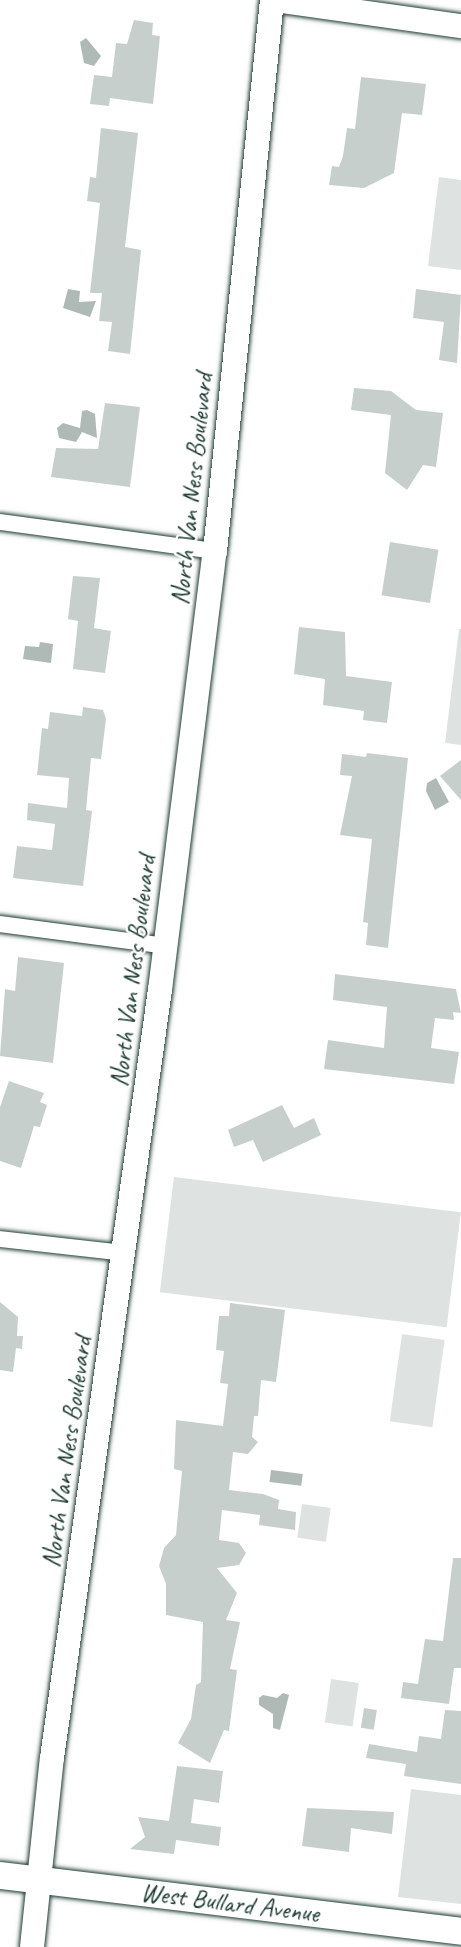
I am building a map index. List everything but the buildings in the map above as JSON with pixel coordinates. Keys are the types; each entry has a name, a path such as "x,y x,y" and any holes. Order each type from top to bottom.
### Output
{"main road":[{"name":"West Bullard Avenue","path":"0,1875 461,1931"}],"street":[{"path":"274,0 461,26"},
{"name":"North Van Ness Boulevard","path":"32,1947 54,1748 166,946 215,551 274,0"},
{"path":"0,522 215,551"},
{"path":"0,924 166,946"},
{"path":"0,1239 124,1253"}],"shaded area":[{"path":"86,38 101,56 94,66 84,63 80,42"},
{"path":"439,177 461,180 461,270 428,266"},
{"path":"68,289 80,291 79,302 96,301 90,317 63,308"},
{"path":"87,410 95,414 97,438 82,432 76,442 59,438 57,428 63,423 80,428 82,411"},
{"path":"459,629 461,629 461,745 445,743"},
{"path":"40,642 53,644 51,663 23,659 25,646 39,647"},
{"path":"436,778 449,802 435,810 426,791 427,783"},
{"path":"174,1177 461,1212 447,1327 160,1292"},
{"path":"402,1334 445,1340 432,1427 390,1421"},
{"path":"271,1470 303,1474 301,1486 270,1482"},
{"path":"302,1504 331,1508 326,1542 297,1538"},
{"path":"331,1679 359,1683 353,1726 325,1723"},
{"path":"283,1693 289,1695 280,1730 273,1728 273,1714 259,1705 259,1698 263,1695 277,1698"},
{"path":"411,1789 461,1795 461,1904 398,1897"}]}
